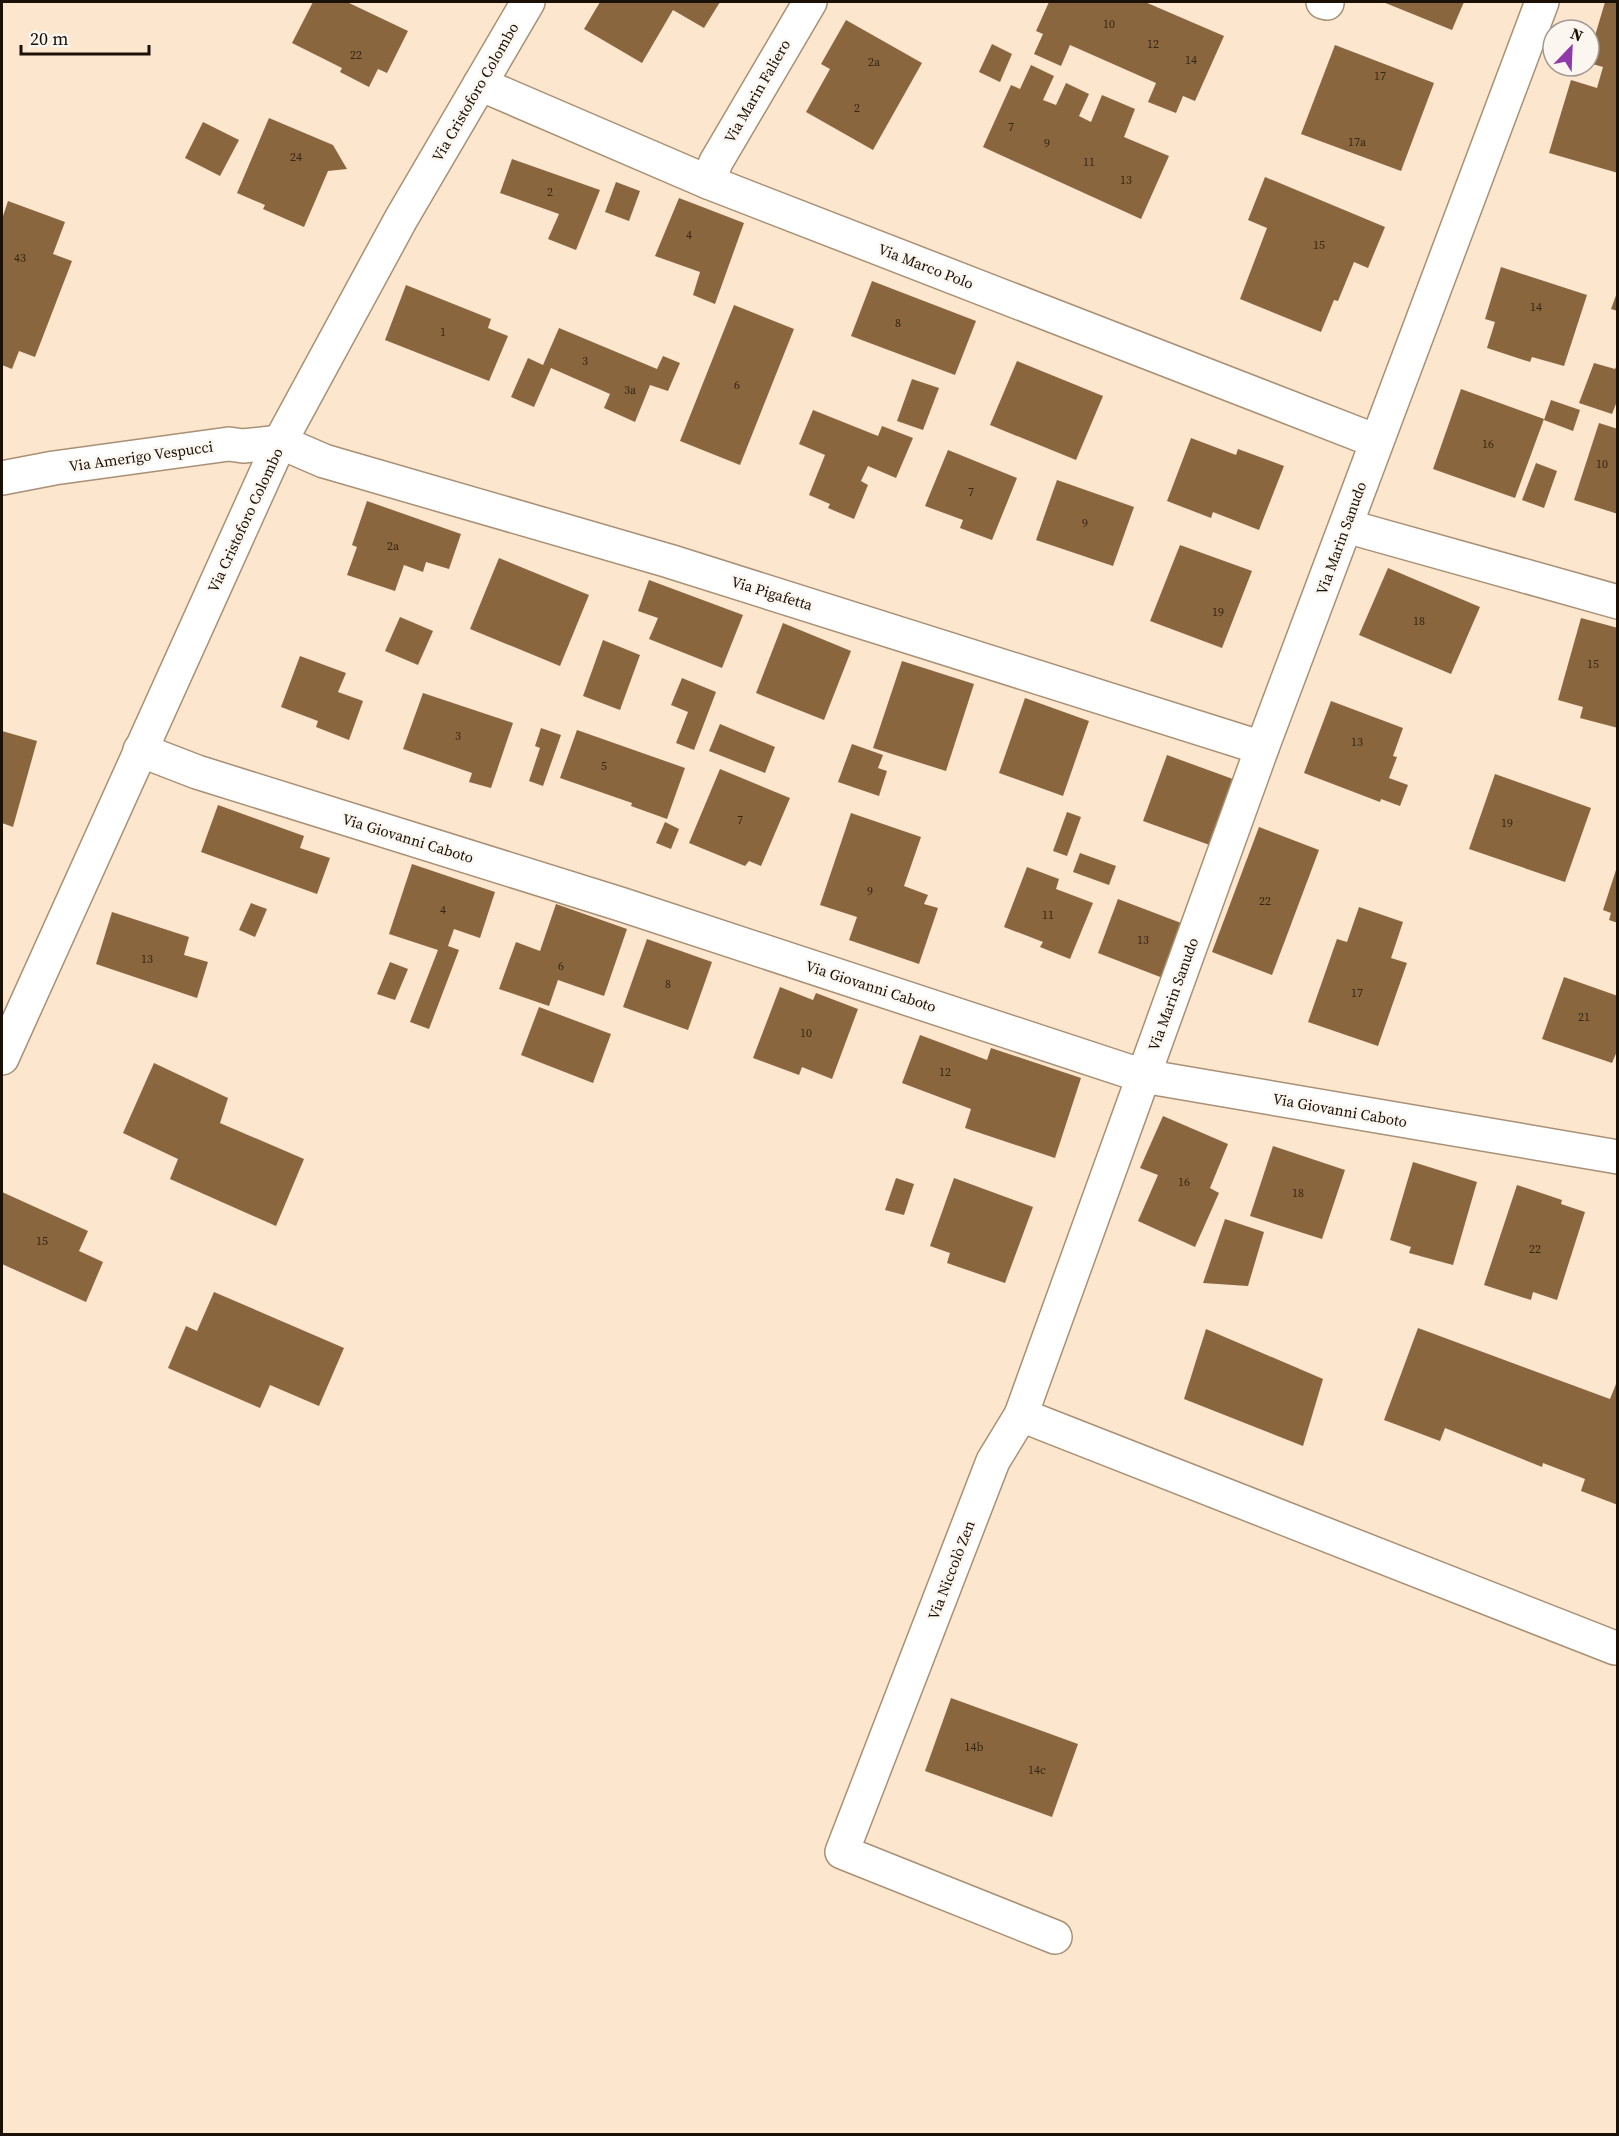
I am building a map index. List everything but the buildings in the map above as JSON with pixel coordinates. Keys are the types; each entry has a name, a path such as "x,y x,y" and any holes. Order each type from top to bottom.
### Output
{"street":[{"name":"Via Cristoforo Colombo","path":"2,1058 280,442 370,273 528,2"},
{"name":"Via Marin Faliero","path":"708,182 716,162 810,2"},
{"name":"Via Marin Sanudo","path":"1143,1076 1376,441 1542,2"},
{"name":"Via Marco Polo","path":"480,84 708,182 1376,441"},
{"name":"Via Amerigo Vespucci","path":"2,478 145,454 222,445 243,446 280,442"},
{"name":"Via Pigafetta","path":"280,442 324,461 669,561 1262,748"},
{"path":"1346,526 1617,602"},
{"name":"Via Giovanni Caboto","path":"140,750 197,772 620,904 1143,1076 1617,1157"},
{"name":"Via Niccolò Zen","path":"1055,1937 842,1852 993,1461 1021,1415 1143,1076"},
{"path":"1021,1415 1615,1648"}]}
